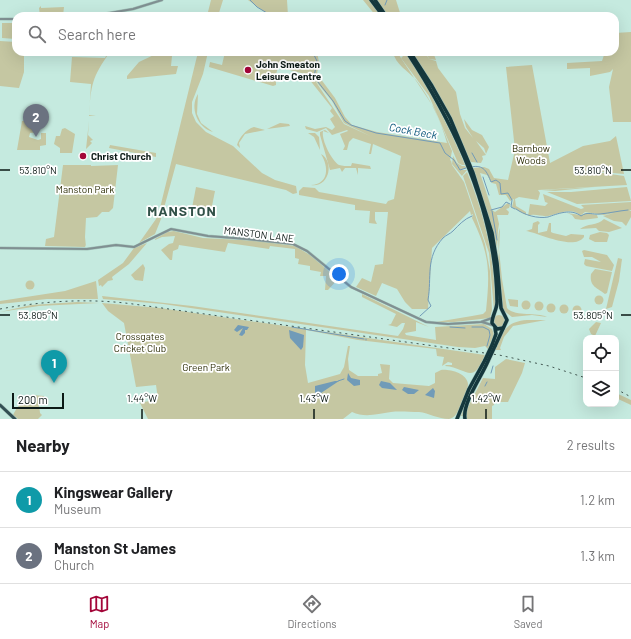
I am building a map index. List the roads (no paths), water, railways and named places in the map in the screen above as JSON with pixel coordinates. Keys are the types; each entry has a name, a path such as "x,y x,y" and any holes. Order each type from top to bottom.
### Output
{"highway":[{"path":"371,0 380,12"},
{"path":"375,0 383,12"},
{"path":"409,56 438,103 466,158"},
{"path":"413,56 450,118 472,174 492,233 498,268 501,308 507,323 493,345"},
{"path":"472,174 489,233 495,265 497,303 493,317 496,334 487,360 468,402 464,419 457,419 469,389 487,360"},
{"path":"493,317 498,314 504,314"},
{"path":"494,327 503,328"}],"main road":[{"path":"0,405 15,419"}],"street":[{"path":"115,12 133,9 162,0"},
{"path":"0,19 12,19"},
{"name":"MANSTON LANE","path":"0,248 91,249 116,245 134,247 164,231 171,229 208,236 293,244 311,254 349,286 420,319 437,324 481,322 493,317"},
{"name":"MANSTON LANE","path":"481,322 494,327"}],"water":[{"path":"238,325 249,327 245,330 245,333 242,336 239,335 243,328 237,332 234,330"},
{"path":"289,330 304,335 303,347 301,350 290,338"},
{"path":"348,373 351,378 360,380 360,385 354,386 347,380"},
{"path":"339,381 318,395 315,393 315,386"},
{"path":"381,381 390,383 397,390 382,388 379,385"},
{"path":"404,387 419,390 414,394 408,394 402,390"},
{"path":"433,388 435,391 434,398 425,395"}],"waterway":[{"name":"Cock Beck","path":"250,0 265,12"},
{"path":"385,5 387,0"},
{"name":"Cock Beck","path":"314,56 317,61 314,77 333,101 345,121 351,125 376,133 440,143 445,153 454,160 460,170 466,168"},
{"path":"472,153 477,162"},
{"name":"Cock Beck","path":"471,167 475,166 482,168 486,172 491,182 496,180 500,183 501,194 508,193 512,200 511,207 515,209"},
{"path":"483,177 489,195"},
{"path":"491,210 502,207 506,202 510,204"},
{"name":"Cock Beck","path":"516,209 531,216 540,217 548,217 564,212 573,212 581,216 588,213 600,214 628,210"},
{"path":"492,211 497,240"},
{"path":"420,316 431,306 428,300 430,268 431,260 437,245 464,220 472,216"},
{"path":"292,327 364,339"},
{"path":"450,327 465,328"},
{"path":"472,327 483,327 489,330 490,335 487,346"},
{"path":"491,373 493,366"},
{"path":"338,381 344,379"},
{"path":"485,386 487,382"}],"railway":[{"path":"0,309 66,301 116,302 499,355 549,366 583,377"},
{"path":"619,391 631,397"}],"place":[{"name":"John Smeaton Leisure Centre","path":"248,70"},
{"name":"Manston St James","path":"36,137"},
{"name":"Christ Church","path":"83,156"},
{"name":"Kingswear Gallery","path":"54,383"}],"district":[{"name":"MANSTON","path":"182,211"}],"park label":[{"name":"Barnbow Woods","path":"531,154"},
{"name":"Manston Park","path":"85,189"},
{"name":"Crossgates Cricket Club","path":"140,342"},
{"name":"Green Park","path":"206,367"}]}
